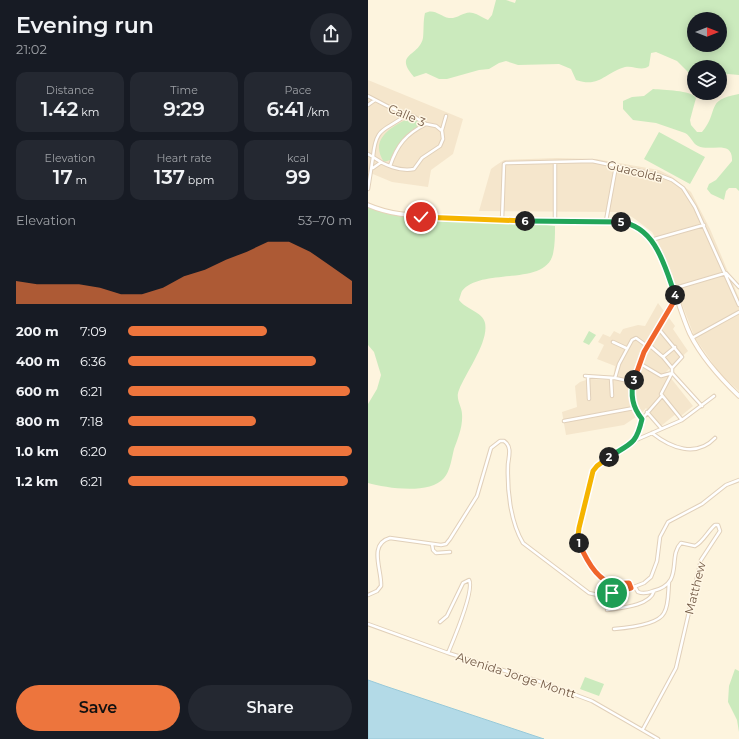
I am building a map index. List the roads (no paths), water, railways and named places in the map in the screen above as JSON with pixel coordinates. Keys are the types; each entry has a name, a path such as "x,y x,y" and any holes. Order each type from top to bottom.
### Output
{"main road":[{"path":"368,205 389,212 421,217 502,220 606,221 628,224 651,240 659,252 692,338 714,370 739,396"}],"street":[{"name":"Calle 3","path":"368,96 420,119 426,124 436,126 442,131"},
{"path":"368,105 375,100"},
{"path":"368,189 375,143 379,132 407,114"},
{"path":"368,154 380,163 401,169 414,169 422,158 440,146 446,116"},
{"path":"390,166 396,149 403,140 426,124"},
{"name":"Guacolda","path":"502,220 504,164 592,161 659,175 683,188 704,225 739,305"},
{"path":"555,162 555,221"},
{"path":"372,169 380,163"},
{"path":"606,221 616,166"},
{"path":"368,179 371,175"},
{"path":"651,240 704,225"},
{"path":"672,289 726,273 739,287"},
{"path":"642,419 634,408 633,382 639,362 647,345 676,298"},
{"path":"692,338 739,312"},
{"path":"658,328 682,357 672,368"},
{"path":"612,396 613,378 626,348 633,338 647,345 663,357 672,368 672,373 662,391 662,396 642,419 636,440"},
{"path":"614,342 626,348"},
{"path":"663,357 675,348"},
{"path":"639,362 661,376 672,373"},
{"path":"672,373 702,406"},
{"path":"589,399 586,376 613,378 633,382"},
{"path":"662,396 682,420"},
{"path":"631,588 629,583 612,583 596,572 578,542 579,528 593,471 597,466 636,440 682,420 714,396"},
{"path":"564,421 634,408"},
{"path":"647,412 661,428"},
{"path":"652,433 665,443 689,450 708,445 715,438"},
{"path":"368,595 377,591 381,586 375,552 385,539 390,538 432,544 446,544 454,534 477,496 491,448 496,442 504,441 509,448 508,482 510,497 517,531 523,543 589,593 602,596 635,587 648,580 654,571 660,537 668,522 702,504 726,485 739,480"},
{"name":"Matthew","path":"643,729 676,668 700,563 720,531 718,525 715,525 707,532 699,544 695,546 681,543 678,545 674,571 669,582"},
{"path":"432,544 433,550 436,553 450,552"},
{"path":"440,622 447,616 463,583 469,580 471,583 468,594 448,653"},
{"path":"635,587 641,594 654,591 669,582"},
{"path":"614,629 638,627 664,615 669,582"},
{"path":"607,610 634,606 651,596 654,591"},
{"name":"Avenida Jorge Montt","path":"368,624 448,653 541,682 592,701 658,739"}],"water":[{"path":"368,680 385,686 544,739 368,739"}]}
